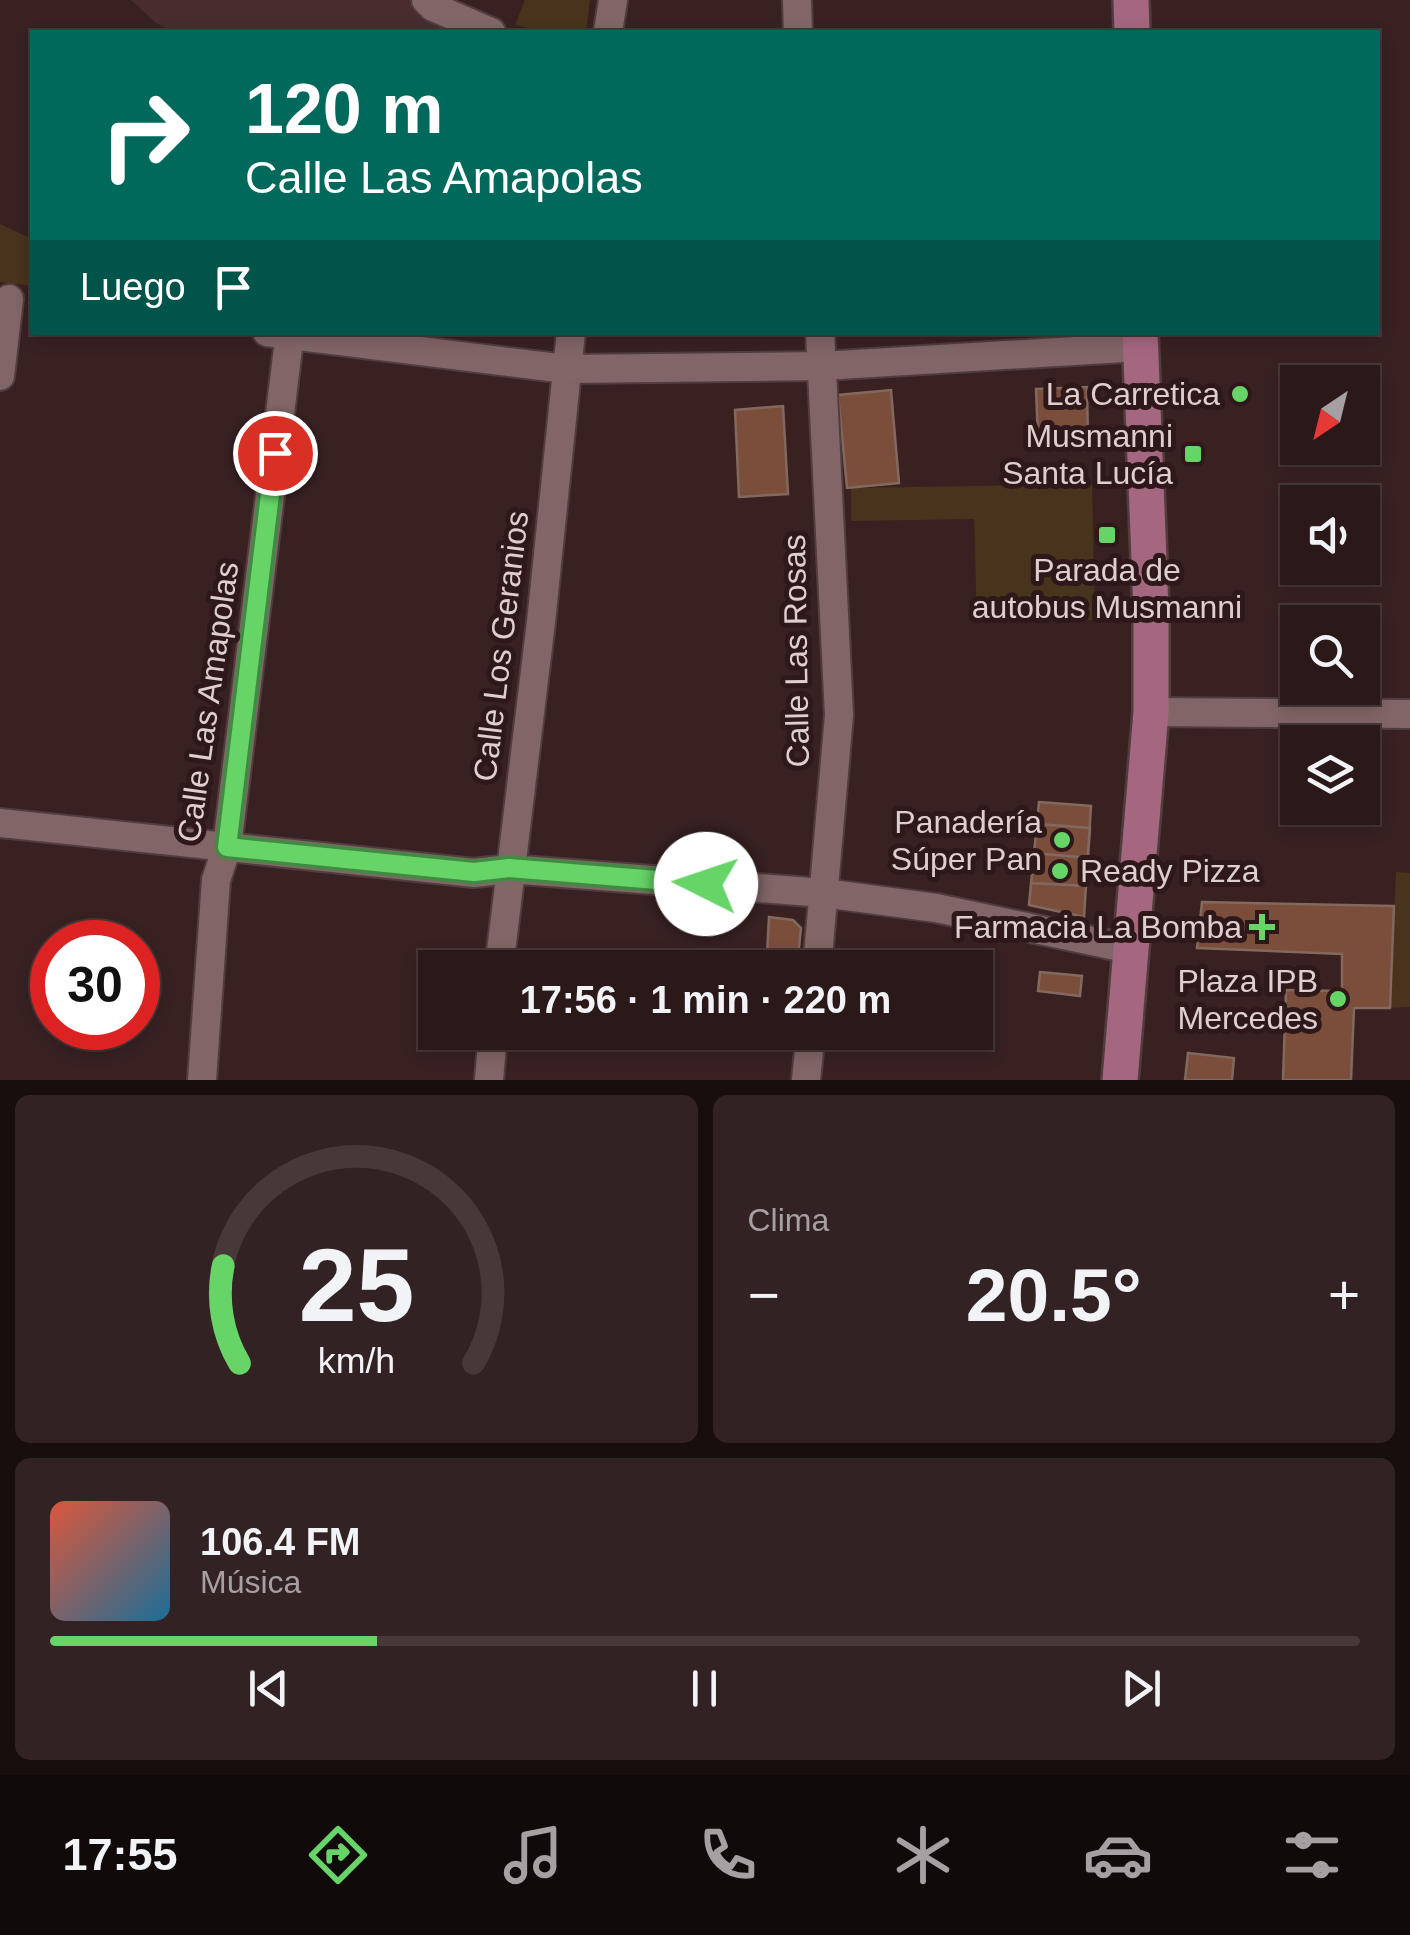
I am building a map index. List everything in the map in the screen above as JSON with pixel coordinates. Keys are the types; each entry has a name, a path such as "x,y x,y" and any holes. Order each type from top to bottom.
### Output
{"main road":[{"path":"1131,0 1132,30"},
{"path":"1120,1080 1150,712 1151,610 1140,340"}],"street":[{"path":"426,0 433,7 486,30"},
{"path":"608,30 612,0"},
{"path":"796,0 798,30"},
{"path":"0,376 14,300"},
{"name":"Calle Las Amapolas","path":"202,1080 216,880 227,847 282,335"},
{"path":"297,335 566,370 822,366 1140,340"},
{"name":"Calle Los Geranios","path":"501,950 571,335"},
{"name":"Calle Las Rosas","path":"819,950 839,715 820,335"},
{"path":"1150,712 1410,714"},
{"path":"0,823 474,872 509,868 824,893 936,908 1130,950"},
{"path":"489,1080 492,1050"},
{"path":"806,1080 809,1050"}],"shaded area":[{"path":"131,0 411,0 459,30 170,30"},
{"path":"525,0 590,0 586,30 540,30 515,25"},
{"path":"0,224 30,238 30,286 0,282"},
{"path":"1092,484 1095,620 977,621 974,519 851,521 851,488"},
{"path":"1396,872 1410,873 1410,1007 1390,1008"}],"building":[{"path":"1087,387 1088,438 1038,439 1036,389"},
{"path":"891,390 899,483 847,488 838,395"},
{"path":"783,406 788,494 739,497 735,410"},
{"path":"1039,802 1091,806 1084,917 1029,905"},
{"name":"Panadería Súper Pan","path":"1037,824 1090,828 1088,858 1034,853"},
{"name":"Ready Pizza","path":"1034,853 1088,858 1086,886 1031,883"},
{"path":"1031,883 1086,886 1084,917 1029,905"},
{"name":"Plaza IPB Mercedes","path":"1202,902 1394,906 1390,1008 1354,1008 1351,1080 1283,1080 1286,990 1342,991 1342,954 1197,948"},
{"path":"769,917 793,920 801,928 799,950 767,950"},
{"path":"1040,972 1082,976 1080,996 1038,991"},
{"name":"Plaza IPB Mercedes","path":"1188,1053 1234,1058 1232,1080 1185,1080"}],"place":[{"name":"La Carretica","path":"1240,394"},
{"name":"Musmanni Santa Lucía","path":"1193,454"},
{"name":"Parada de autobus Musmanni","path":"1107,535"},
{"name":"Panadería Súper Pan","path":"1062,840"},
{"name":"Ready Pizza","path":"1060,871"},
{"name":"Farmacia La Bomba","path":"1262,927"},
{"name":"Plaza IPB Mercedes","path":"1338,999"}],"route":[{"path":"275,453 227,847 474,872 509,868 706,884"}]}
